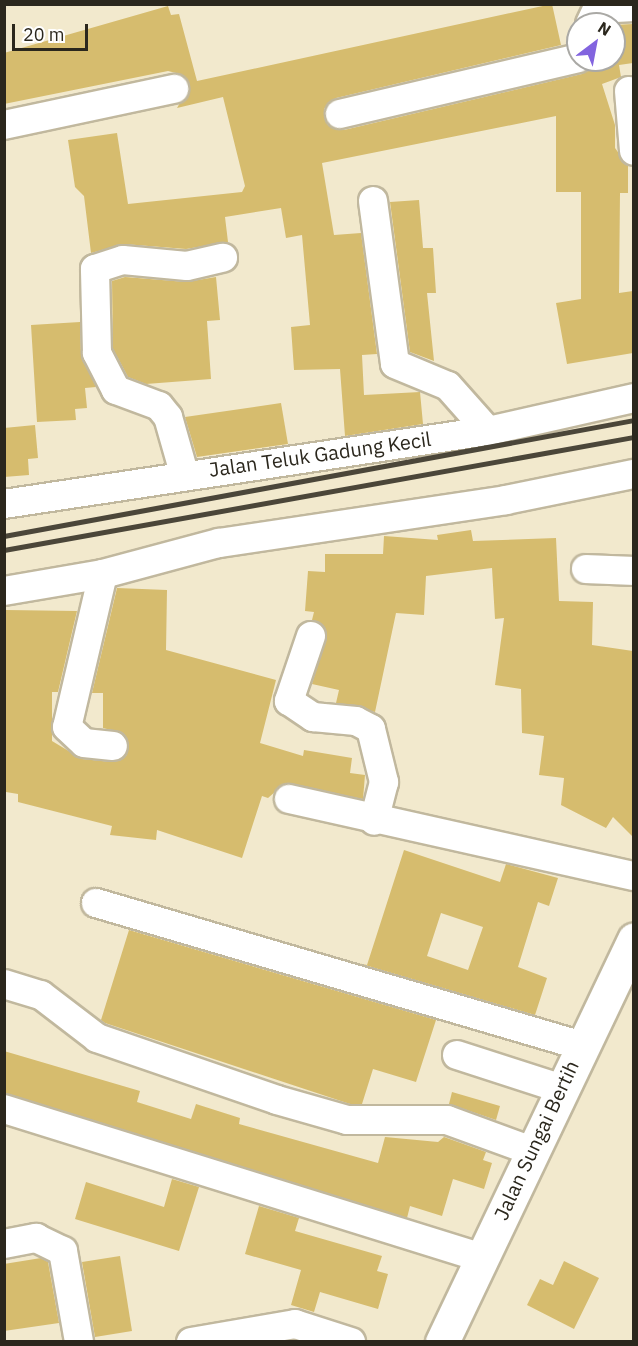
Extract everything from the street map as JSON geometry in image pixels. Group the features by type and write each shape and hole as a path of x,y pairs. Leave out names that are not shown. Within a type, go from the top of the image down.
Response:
{"main road":[{"name":"Jalan Sungai Bertih","path":"442,1341 532,1151 579,1045 633,939"}],"street":[{"path":"596,12 597,9 633,7"},
{"path":"340,114 566,61"},
{"path":"4,125 174,89"},
{"path":"628,91 633,151"},
{"path":"373,201 395,364 448,386 488,431"},
{"path":"184,473 168,417 159,406 116,390 97,353 92,307 95,269 123,260 187,266 223,258"},
{"name":"Jalan Teluk Gadung Kecil","path":"4,504 184,473 488,431 633,398"},
{"path":"4,591 103,574 219,543 506,501 633,474"},
{"path":"586,569 633,571"},
{"path":"103,574 67,727 84,743 113,746"},
{"path":"311,636 289,701 313,717 356,721 371,729 384,782 374,821"},
{"path":"289,799 374,821 633,876"},
{"path":"96,903 579,1045"},
{"path":"4,984 41,995 97,1038 277,1100 347,1120 447,1120 532,1151"},
{"path":"457,1055 560,1088"},
{"path":"4,1109 482,1258"},
{"path":"4,1244 36,1238 63,1251 79,1341"},
{"path":"191,1341 295,1324 351,1341"}],"building":[{"path":"552,4 561,45 336,98 324,109 328,125 344,130 584,72 620,72 621,77 602,84 615,125 615,148 628,166 628,193 620,193 619,293 633,291 633,353 567,364 556,303 581,299 581,192 556,192 556,116 322,163 334,235 361,233 377,354 362,355 364,395 420,392 423,424 345,436 340,369 294,370 291,327 310,325 302,235 286,238 281,208 225,217 228,242 186,249 124,244 91,253 84,196 75,187 68,140 117,133 128,204 242,192 245,186 223,97 177,108 190,85 180,74 168,71 4,104 4,53 168,6 171,15 179,14 197,81"},
{"path":"626,24 633,24 633,63 626,64"},
{"path":"419,200 423,248 433,248 436,293 427,293 434,361 410,352 390,202"},
{"path":"125,277 186,282 216,277 220,320 207,321 211,379 146,384 128,377 113,349 112,281"},
{"path":"80,322 81,354 96,387 85,388 87,408 75,409 76,420 37,422 31,325"},
{"path":"281,403 288,444 197,457 185,417"},
{"path":"35,425 38,458 28,459 29,475 4,477 4,428"},
{"path":"471,530 473,541 556,538 559,601 593,602 592,645 633,651 633,837 613,817 606,828 561,805 564,778 539,775 544,736 522,733 521,689 495,685 504,618 495,619 492,568 426,576 424,615 396,613 375,712 336,703 339,690 312,684 327,633 312,620 314,612 305,611 308,571 325,572 325,554 383,554 384,536 438,540 437,535"},
{"path":"117,588 167,590 166,650 276,680 260,743 303,756 304,750 352,758 350,773 365,775 363,799 284,784 268,798 262,796 242,858 157,830 156,840 110,835 112,826 18,802 18,794 6,792 6,610 77,611 58,692 52,692 52,741 82,759 112,762 127,755 123,733 103,728 103,693 92,693"},
{"path":"404,850 500,882 506,864 558,878 549,906 538,902 518,967 547,978 535,1015 358,963 367,965","holes":["441,913 483,927 468,970 427,956"]},
{"path":"129,930 436,1020 416,1082 373,1069 362,1104 350,1104 105,1023 101,1020"},
{"path":"4,1051 140,1091 137,1102 191,1119 196,1104 240,1118 239,1124 378,1163 385,1137 438,1142 444,1137 486,1152 483,1160 492,1163 484,1189 453,1179 442,1216 410,1206 407,1218 4,1093"},
{"path":"452,1092 500,1106 496,1120 449,1104"},
{"path":"172,1179 199,1187 179,1251 75,1219 86,1182 164,1207"},
{"path":"259,1206 299,1218 295,1231 382,1256 377,1271 388,1274 378,1309 320,1292 314,1312 291,1305 301,1270 245,1254"},
{"path":"120,1256 132,1331 95,1337 82,1262"},
{"path":"41,1258 48,1262 59,1323 4,1331 4,1264"},
{"path":"564,1261 599,1278 574,1329 527,1305 540,1279 553,1285"}],"railway":[{"path":"4,536 634,420"},
{"path":"4,550 634,437"}]}
